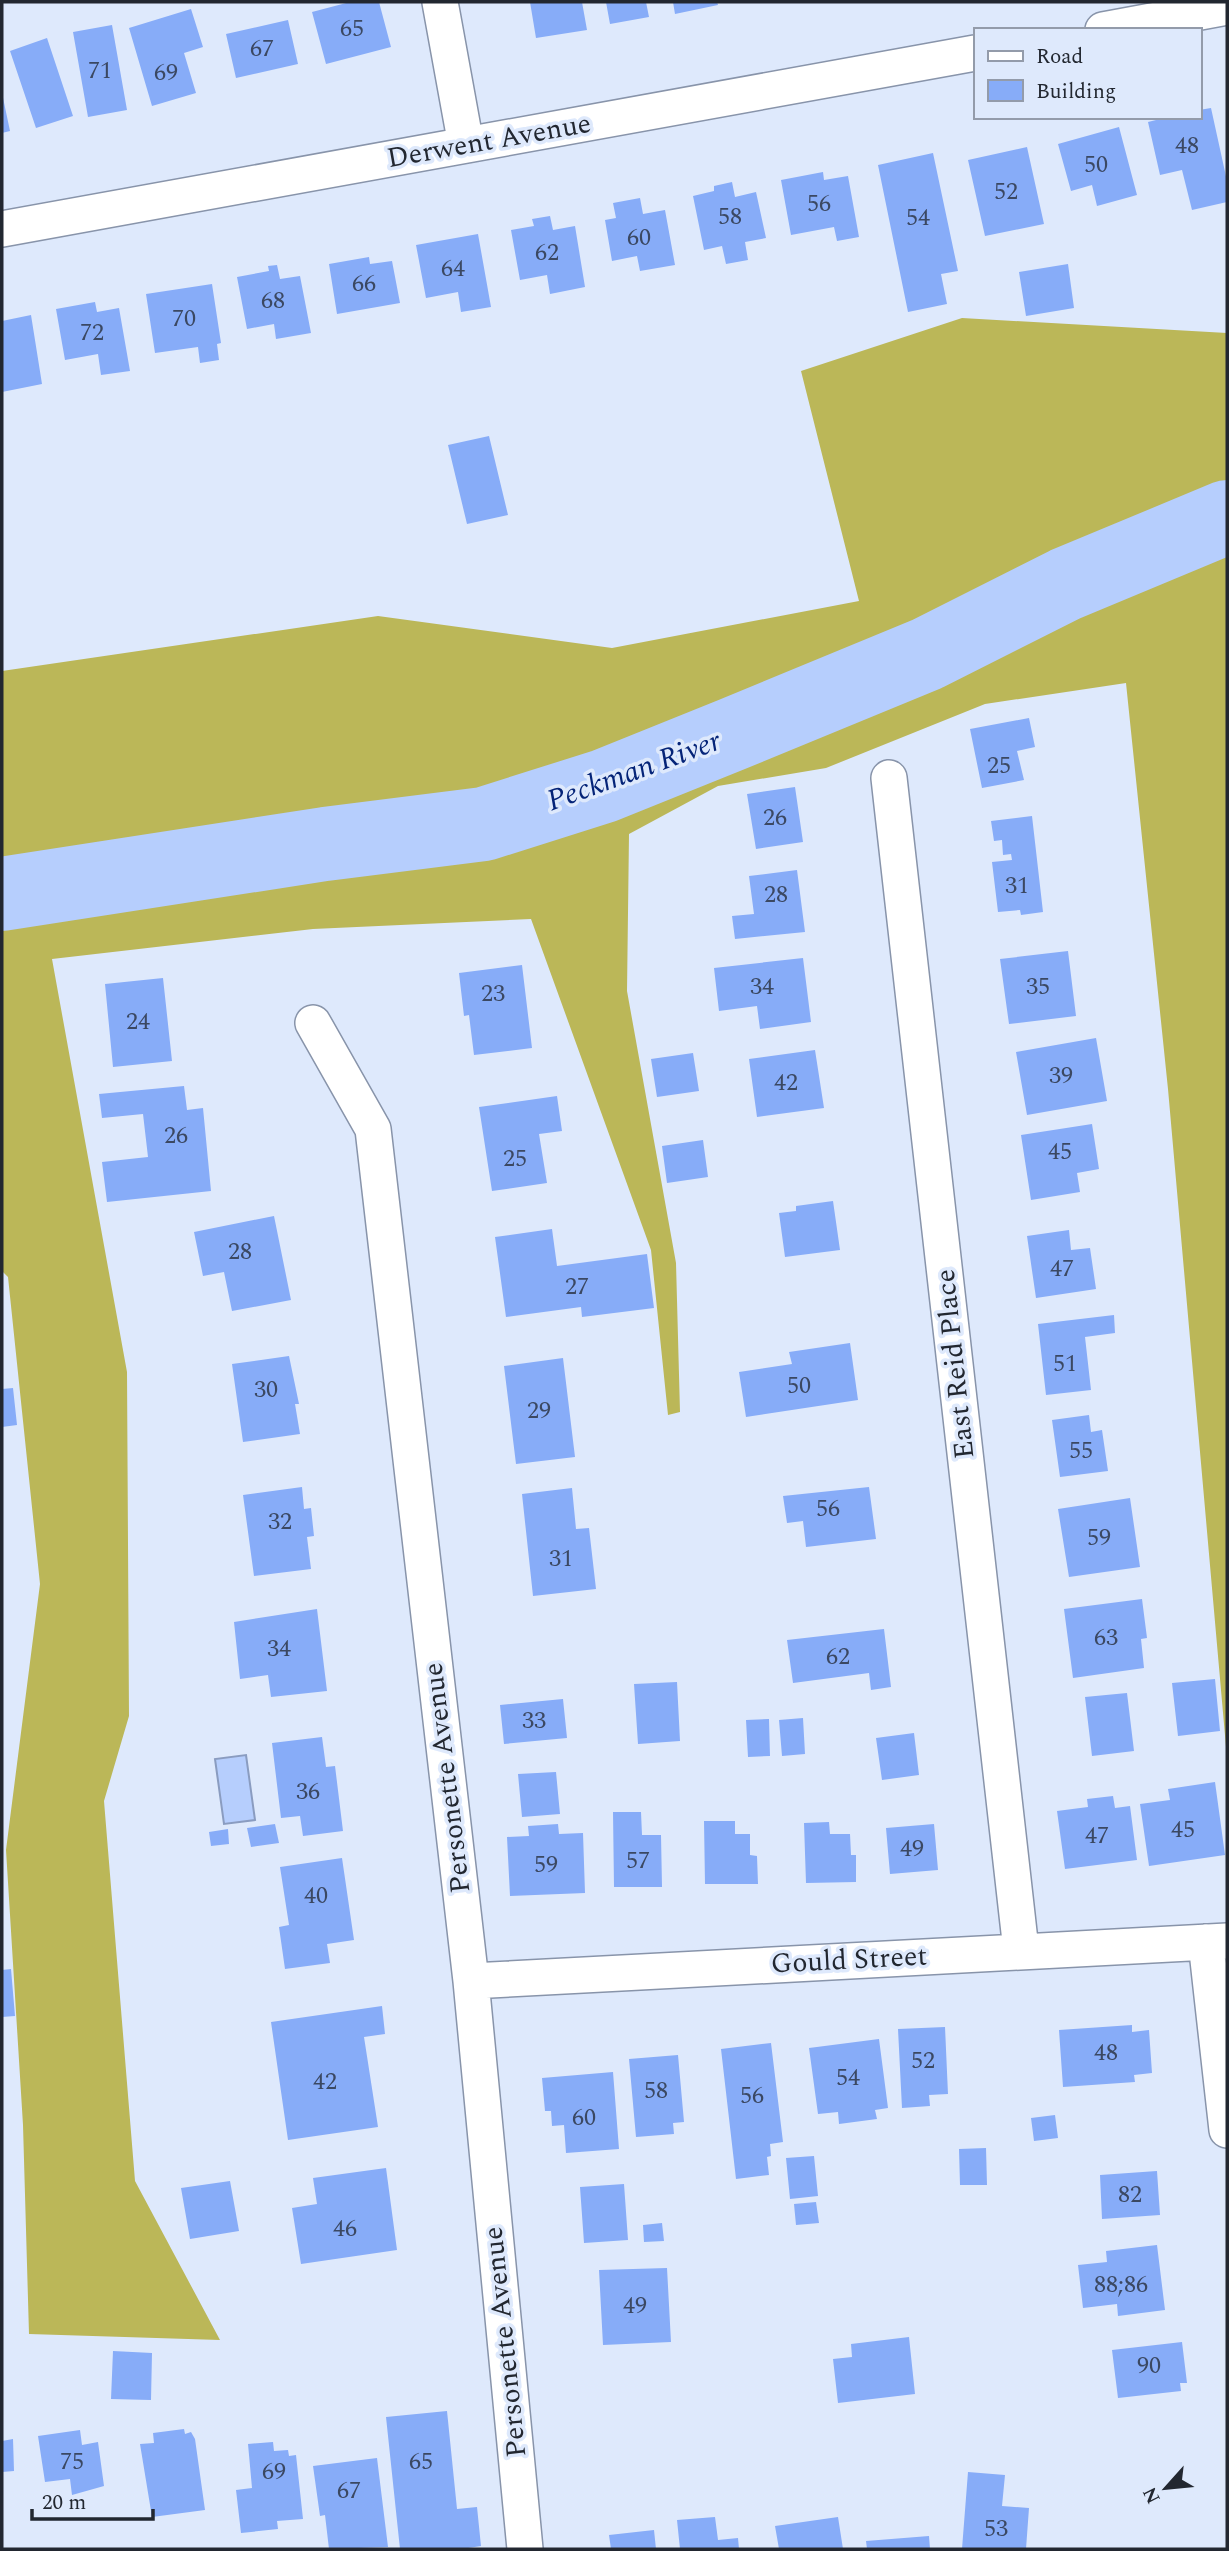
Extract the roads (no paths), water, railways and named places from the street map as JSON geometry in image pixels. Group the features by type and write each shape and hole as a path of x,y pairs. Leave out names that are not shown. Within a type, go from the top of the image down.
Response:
{"street":[{"path":"440,2 466,145"},
{"path":"1114,28 1227,7"},
{"name":"Derwent Avenue","path":"2,229 974,53"},
{"name":"East Reid Place","path":"889,778 1021,1950"},
{"name":"Personette Avenue","path":"313,1023 373,1129 471,1981 526,2549"},
{"path":"1217,1941 1227,2130"},
{"name":"Gould Street","path":"471,1981 1217,1941"}],"water":[{"path":"246,1755 255,1820 224,1824 215,1759"}],"waterway":[{"name":"Peckman River","path":"2,894 325,844 484,824 604,786 927,654 1066,584 1227,517"}]}
